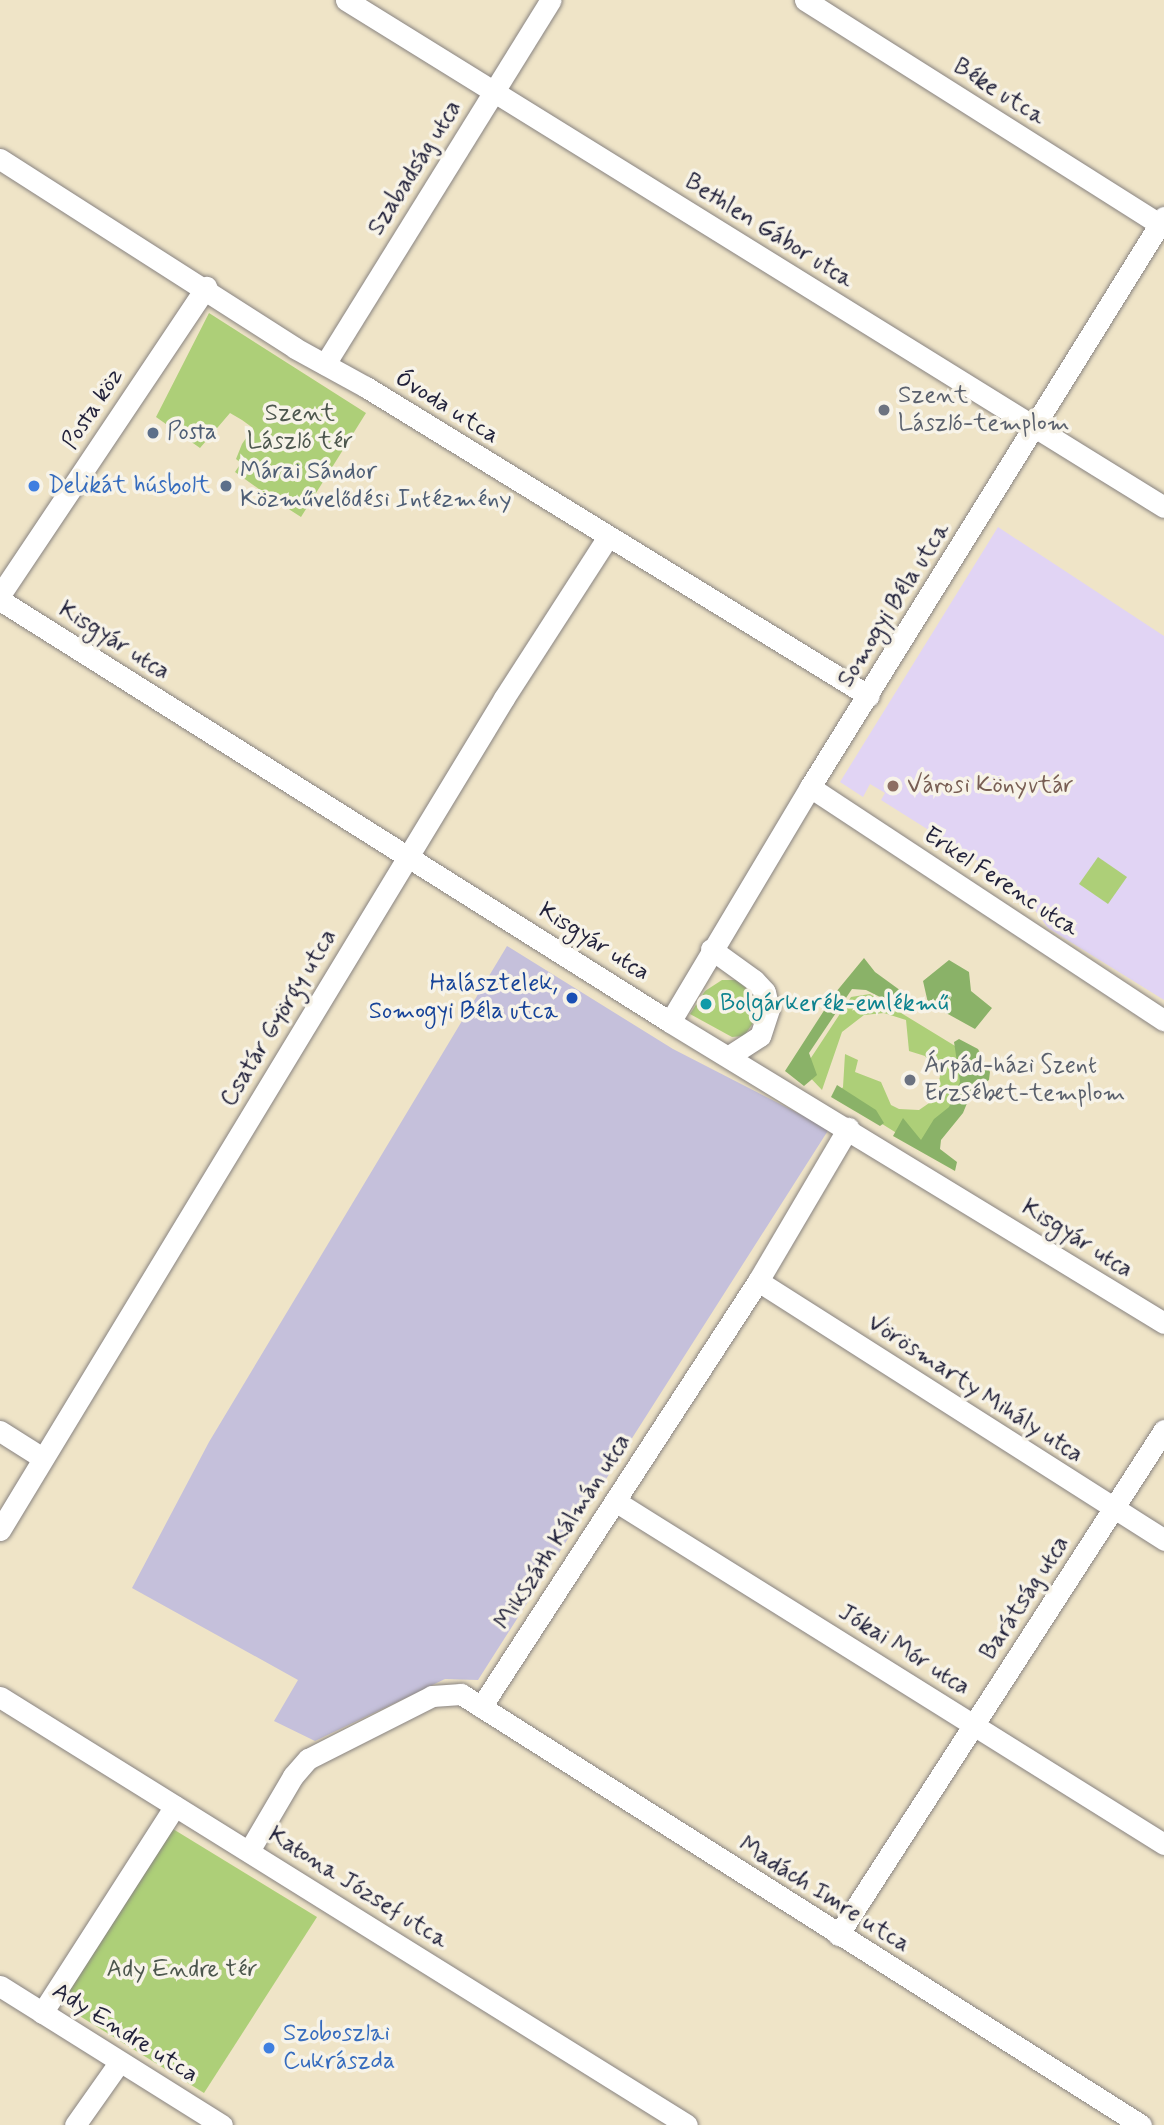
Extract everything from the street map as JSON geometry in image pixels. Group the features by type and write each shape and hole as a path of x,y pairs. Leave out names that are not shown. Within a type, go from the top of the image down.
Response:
{"street":[{"name":"Bethlen Gábor utca","path":"346,0 1164,507"},
{"name":"Szabadság utca","path":"325,364 551,0"},
{"name":"Béke utca","path":"805,0 1162,223"},
{"name":"Óvoda utca","path":"0,159 325,364 869,696"},
{"name":"Somogyi Béla utca","path":"670,1022 711,949 810,787 1162,223"},
{"name":"Posta köz","path":"0,594 206,288"},
{"name":"Csatár György utca","path":"0,1530 41,1457 607,538"},
{"name":"Kisgyár utca","path":"0,600 670,1022 731,1055 1164,1323"},
{"name":"Erkel Ferenc utca","path":"810,787 1164,1020"},
{"path":"711,949 754,980 765,992 769,1009 760,1036 731,1055"},
{"name":"Mikszáth Kálmán utca","path":"481,1707 758,1282 848,1128"},
{"name":"Vörösmarty Mihály utca","path":"758,1282 1164,1540"},
{"name":"Barátság utca","path":"838,1935 1164,1430"},
{"path":"0,1431 41,1457"},
{"name":"Jókai Mór utca","path":"615,1501 1164,1844"},
{"path":"249,1851 293,1776 308,1759 432,1696 461,1694 481,1707"},
{"name":"Katona József utca","path":"0,1697 687,2125"},
{"name":"Madách Imre utca","path":"481,1707 1141,2125"},
{"path":"42,2012 175,1806"},
{"name":"Ady Endre utca","path":"0,1986 118,2064 222,2125"},
{"path":"75,2125 118,2064"}],"shaded area":[{"path":"998,527 1164,636 1164,1000 1048,928 1016,885 881,800 885,793 870,784 863,797 840,782"},
{"path":"507,946 673,1049 829,1129 478,1680 445,1679 315,1741 274,1721 298,1680 132,1588 209,1442"}],"green space":[{"name":"Szent László tér","path":"209,313 366,413 301,517 287,508 290,503 281,497 277,502 235,472 241,463 236,459 242,444 253,428 242,420 230,413 200,448 156,417"},
{"path":"1098,857 1127,877 1108,904 1079,884"},
{"path":"864,958 875,972 908,996 898,1006 866,990 852,989 809,1053 817,1075 804,1086 785,1071 836,992"},
{"path":"949,960 969,972 971,991 992,1008 975,1029 928,1003 923,981"},
{"path":"722,980 737,980 755,997 756,1019 744,1036 732,1037 690,1014 705,991"},
{"path":"870,994 983,1063 924,1150 837,1096 843,1087 845,1054 858,1060 855,1072 881,1082 891,1105 899,1109 919,1110 935,1099 940,1076 925,1056 909,1051 906,1020 884,1013 864,1015 842,1032 822,1090 803,1070 851,997"},
{"path":"959,1039 978,1049 990,1072 989,1080 972,1091 963,1113 941,1140 940,1149 957,1162 955,1171 893,1136 903,1118 921,1140 934,1119 949,1107 960,1082 954,1042"},
{"path":"837,1085 876,1110 884,1123 880,1126 831,1097"},
{"name":"Ady Endre tér","path":"173,1829 317,1917 204,2093 70,2010 66,1996"}],"place":[{"name":"Szent László-templom","path":"884,410"},
{"name":"Posta","path":"153,433"},
{"name":"Delikát húsbolt","path":"34,486"},
{"name":"Márai Sándor Közművelődési Intézmény","path":"226,486"},
{"name":"Városi Könyvtár","path":"893,786"},
{"name":"Halásztelek, Somogyi Béla utca","path":"572,998"},
{"name":"Bolgárkerék-emlékmű","path":"706,1004"},
{"name":"Árpád-házi Szent Erzsébet-templom","path":"910,1080"},
{"name":"Szoboszlai Cukrászda","path":"269,2048"}]}
